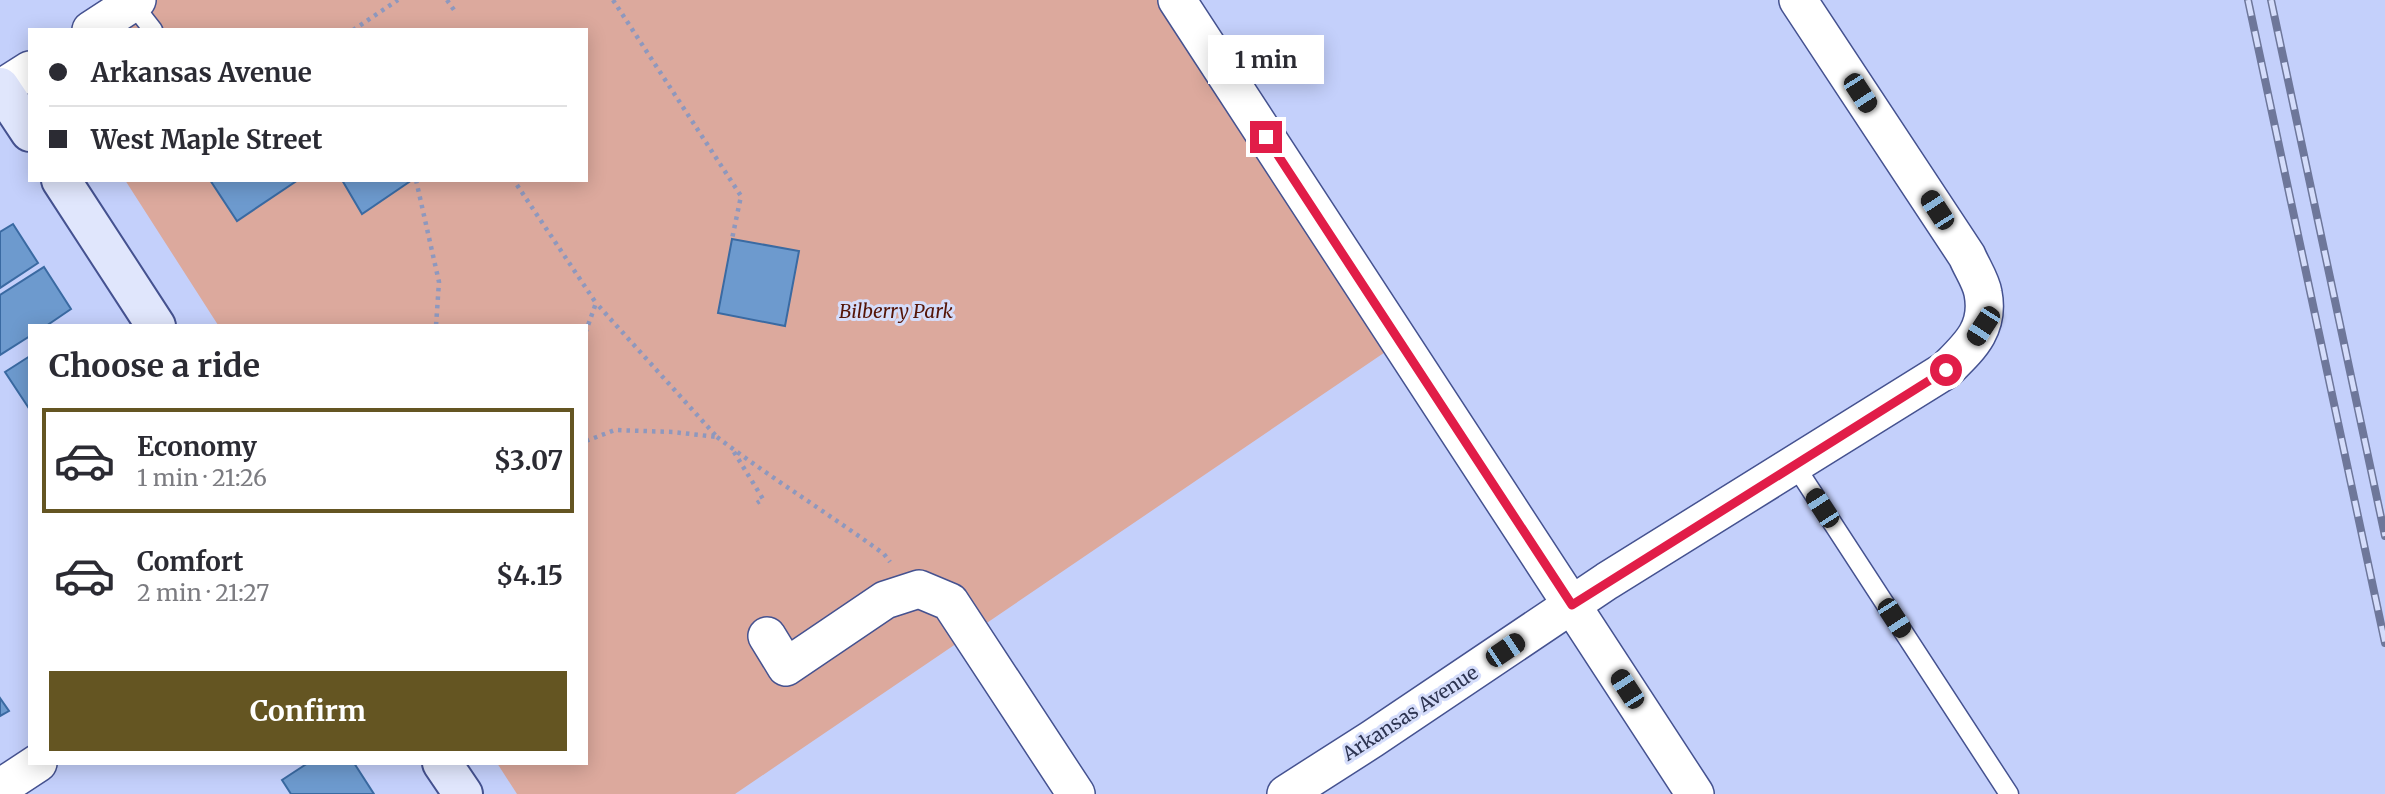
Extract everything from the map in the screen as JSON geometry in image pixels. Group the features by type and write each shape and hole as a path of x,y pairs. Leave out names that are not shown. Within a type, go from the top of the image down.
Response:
{"main road":[{"path":"8,84 28,128"},
{"path":"62,182 155,324"},
{"path":"443,765 463,794"}],"street":[{"path":"1177,0 1695,794"},
{"name":"Arkansas Avenue","path":"1286,794 1572,605 1946,370 1969,346 1983,326 1983,292 1967,256 1798,0"},
{"path":"96,28 140,11"},
{"path":"767,636 786,667 885,600 919,589 950,602 1076,794"},
{"path":"0,788 35,765"}],"lane":[{"path":"1794,464 2009,794"}],"path":[{"path":"356,28 398,0"},
{"path":"447,0 454,10"},
{"path":"612,0 741,196 732,239"},
{"path":"416,182 439,282 436,324"},
{"path":"517,185 596,303 718,437 884,554 895,569"},
{"path":"588,325 596,303"},
{"path":"588,440 615,430 718,437"},
{"path":"732,449 763,499 757,502"}],"green space":[{"name":"Bilberry Park","path":"137,0 1177,0 1400,342 735,794 517,794 498,765 588,765 588,324 217,324 126,182 588,182 588,28 95,28"}],"building":[{"path":"211,182 295,182 237,221"},
{"path":"343,182 409,182 362,214"},
{"path":"13,224 38,263 0,288 0,232"},
{"path":"732,239 799,251 785,326 718,313"},
{"path":"44,267 71,309 49,324 28,324 28,337 0,355 0,295"},
{"path":"28,357 28,407 5,372"},
{"path":"0,698 9,711 0,716"},
{"path":"305,765 355,765 374,794 291,794 282,780"}],"railway":[{"path":"2248,0 2385,643"},
{"path":"2271,0 2385,536"}],"route":[{"path":"1266,137 1572,605 1630,566 1946,370"}]}
